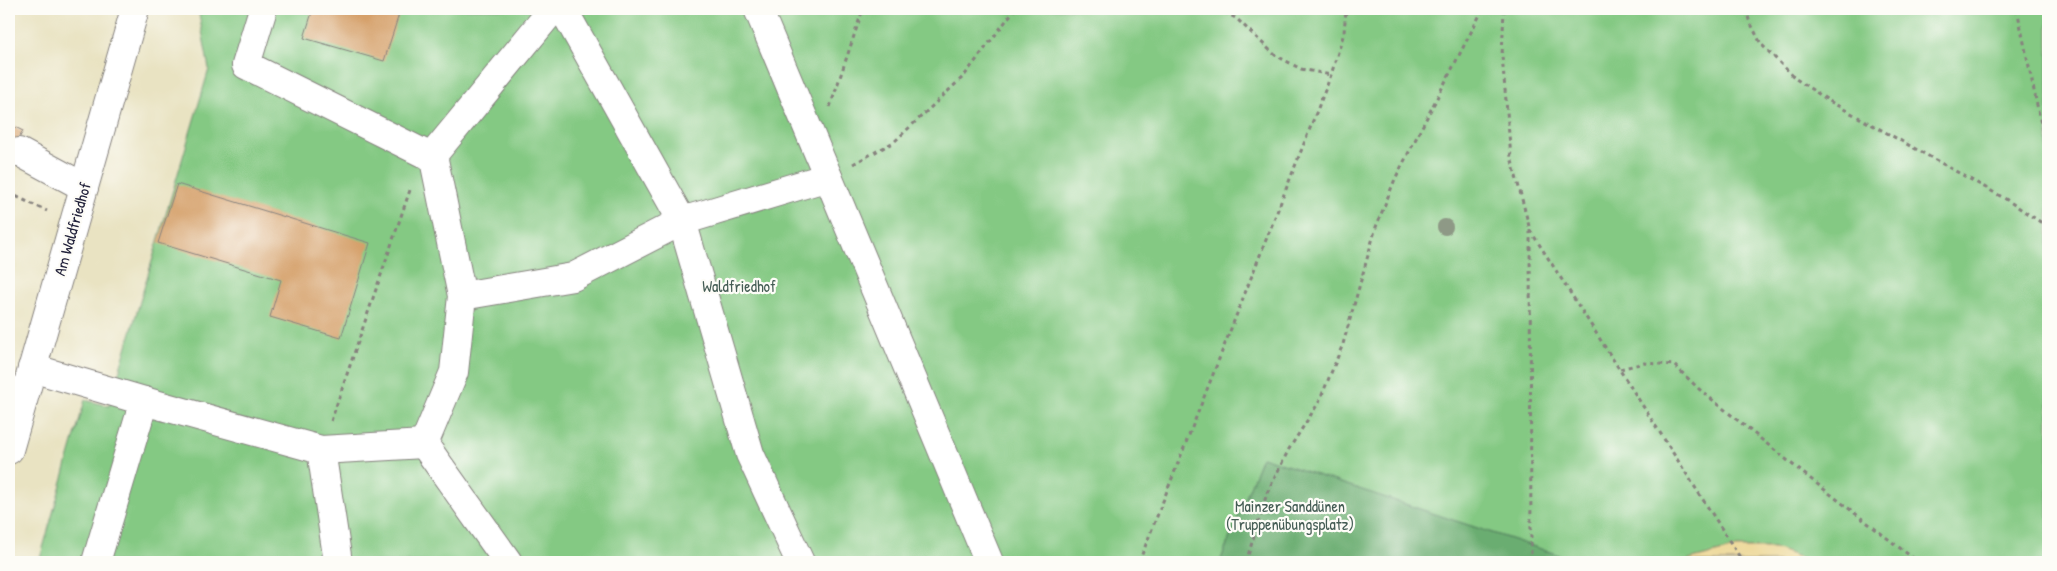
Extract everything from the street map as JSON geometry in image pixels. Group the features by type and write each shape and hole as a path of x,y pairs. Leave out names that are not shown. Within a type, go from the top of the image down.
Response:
{"street":[{"name":"Am Waldfriedhof","path":"9,450 135,9"},
{"path":"263,9 246,65 428,154"},
{"path":"428,154 553,9"},
{"path":"563,9 682,221 750,454 800,562"},
{"path":"758,9 989,562"},
{"path":"19,152 84,188"},
{"path":"424,444 454,372 462,296 428,154"},
{"path":"462,296 573,277 682,221 828,177"},
{"path":"32,368 321,450 424,444"},
{"path":"96,562 144,401"},
{"path":"424,444 508,562"},
{"path":"321,450 338,562"}],"path":[{"path":"816,148 863,9"},
{"path":"828,177 894,142 964,76 1015,9"},
{"path":"1217,9 1236,18 1275,55 1301,69 1331,75"},
{"path":"1139,562 1331,75 1344,33 1346,9"},
{"path":"1246,562 1267,493 1289,449 1319,402 1343,344 1376,227 1395,179 1482,9"},
{"path":"1504,9 1502,56 1511,157 1530,230 1530,562"},
{"path":"1746,9 1749,20 1761,44 1796,79 1831,102 2004,198 2048,227"},
{"path":"2017,9 2048,158"},
{"path":"321,450 428,154"},
{"path":"9,193 52,214"},
{"path":"1530,230 1743,562"},
{"path":"1620,369 1644,363 1674,365 1699,389 1803,473 1918,562"}],"green space":[{"name":"Waldfriedhof","path":"198,9 2048,9 2048,562 1813,562 1774,548 1735,548 1682,562 1573,562 1556,554 1262,457 1220,562 39,562 85,400 109,406 209,69"},
{"name":"Mainzer Sanddünen (Truppenübungsplatz)","path":"1262,457 1556,554 1573,562 1220,562"}],"sand":[{"path":"1735,548 1774,548 1813,562 1682,562"}],"building":[{"path":"313,9 392,9 400,11 384,61 304,38"},
{"path":"9,124 23,131 9,157"},
{"path":"177,184 370,243 341,338 270,317 281,280 158,243"}]}
